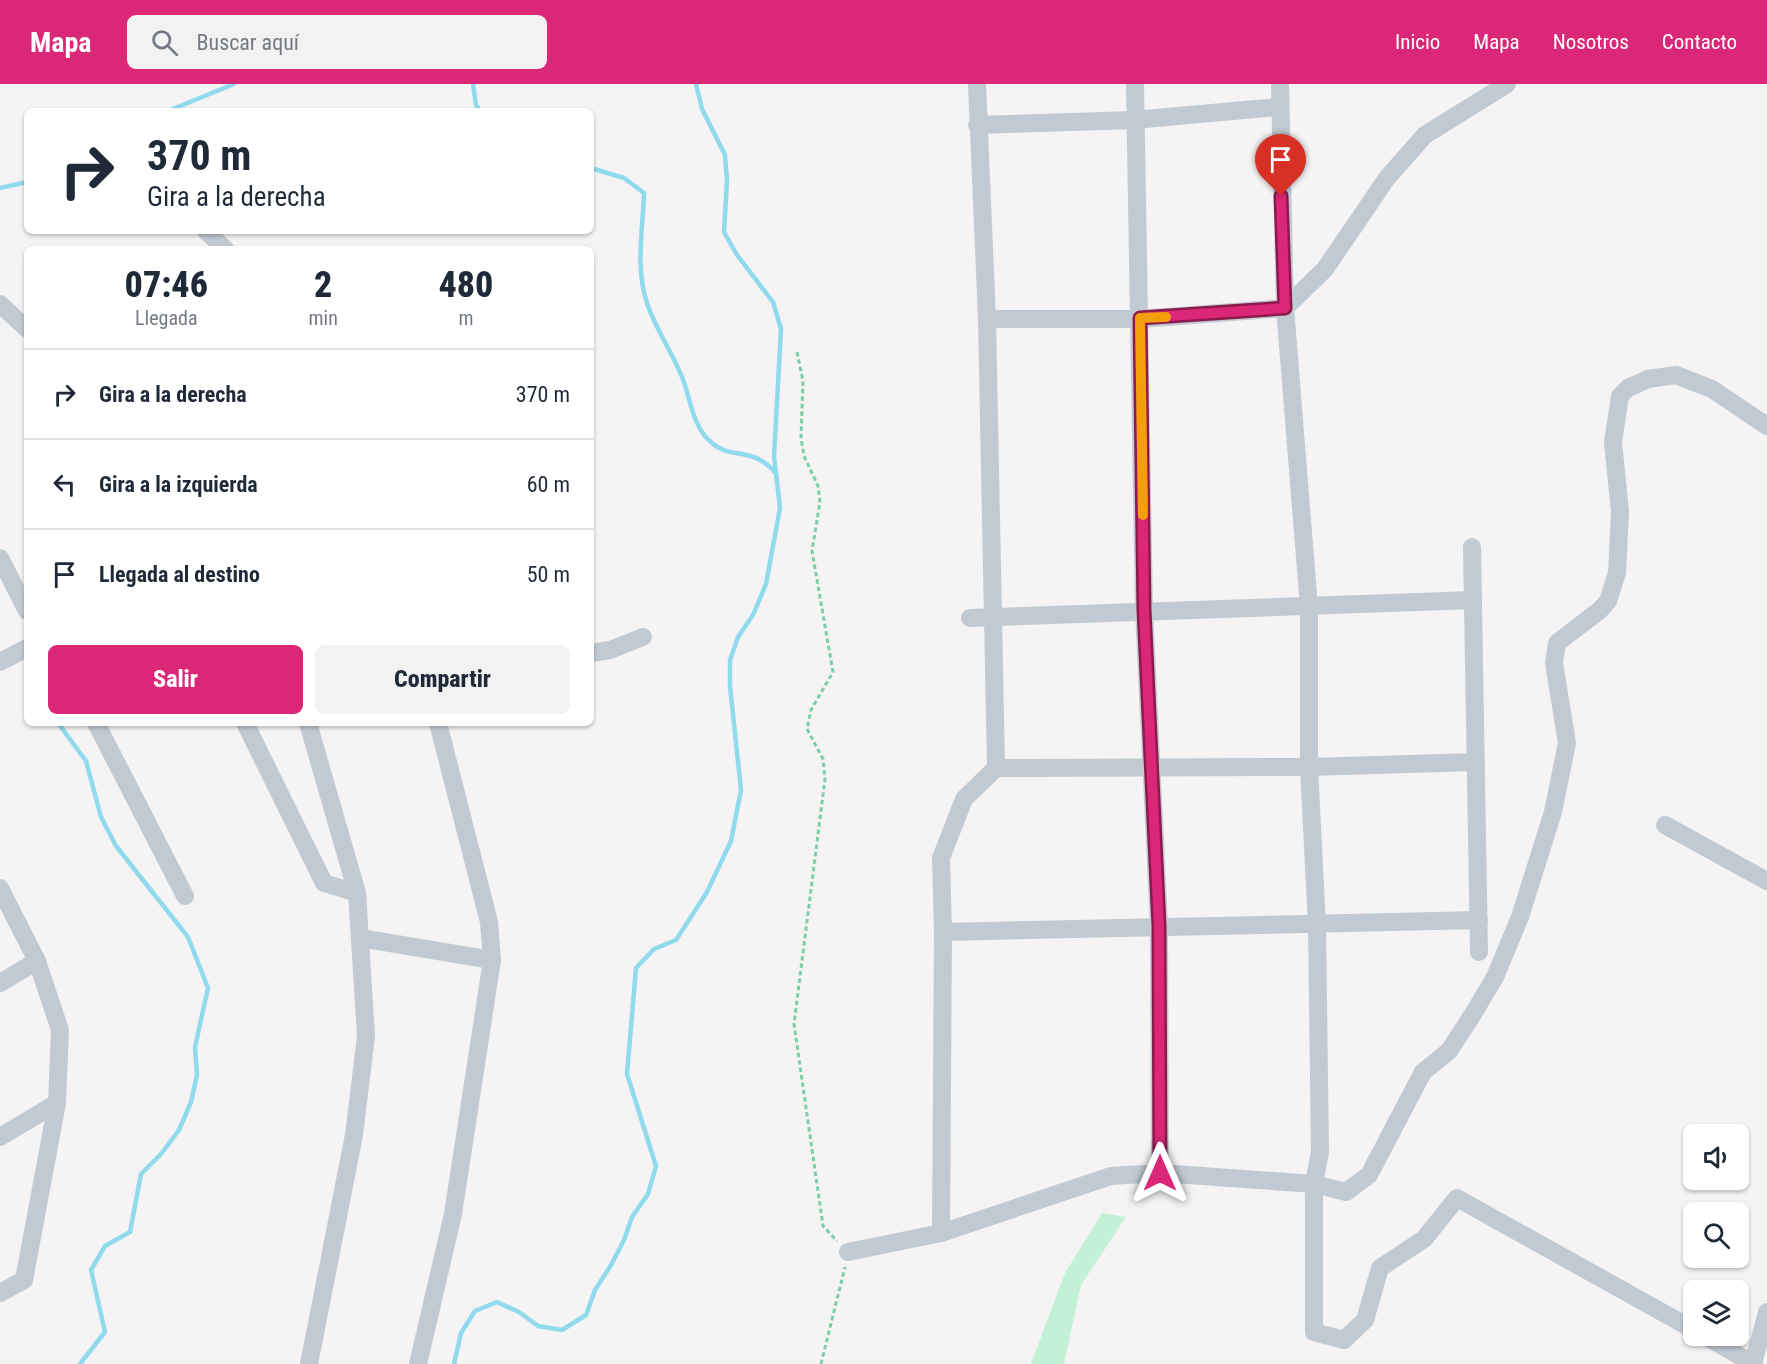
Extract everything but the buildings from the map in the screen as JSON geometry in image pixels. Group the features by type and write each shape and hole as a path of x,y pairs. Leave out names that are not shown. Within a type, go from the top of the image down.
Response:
{"street":[{"path":"977,84 987,319 996,768"},
{"path":"1135,84 1144,610 1159,926 1160,1173"},
{"path":"1280,84 1278,107 1285,308 1309,607 1309,767 1317,926 1320,1152 1314,1184 1314,1332 1344,1340 1365,1320 1380,1268 1424,1239 1457,1198 1683,1324"},
{"path":"987,319 1140,318 1285,308 1325,269 1387,178 1425,135 1507,84"},
{"path":"977,125 1134,120 1278,107"},
{"path":"209,234 222,246"},
{"path":"0,304 24,326"},
{"path":"848,1252 941,1233 1111,1176 1160,1173 1314,1184 1347,1192 1369,1175 1423,1072 1449,1051 1495,976 1520,917 1553,812 1567,743 1554,663 1557,643 1600,610 1608,601 1617,573 1620,512 1613,442 1620,396 1628,388 1648,379 1676,375 1712,389 1767,426"},
{"path":"1472,547 1479,952"},
{"path":"0,558 24,605"},
{"path":"970,618 1473,600"},
{"path":"594,653 610,650 643,637"},
{"path":"0,662 24,650"},
{"path":"98,726 185,896"},
{"path":"246,726 324,883 357,892"},
{"path":"309,726 357,892 366,1036 354,1135 309,1364"},
{"path":"418,1364 453,1214 492,960 489,922 439,726"},
{"path":"941,1233 944,932 941,858 964,799 996,768 1309,767 1476,762"},
{"path":"1665,825 1767,881"},
{"path":"0,888 37,961 60,1030 57,1103 24,1280 0,1293"},
{"path":"944,932 1159,926 1317,926 1479,920"},
{"path":"360,938 492,960"},
{"path":"0,983 37,961"},
{"path":"0,1137 57,1103"},
{"path":"1722,1346 1753,1364 1767,1312"}],"path":[{"path":"797,352 803,381 801,438 804,456 818,486 820,502 812,550 833,672 811,710 807,729 823,759 825,779 795,1023 823,1226 848,1252 821,1364"}],"green space":[{"path":"1102,1213 1126,1217 1081,1285 1064,1364 1031,1364 1065,1273"}],"waterway":[{"path":"175,108 234,84"},
{"path":"473,84 478,108"},
{"path":"454,1364 461,1333 475,1311 497,1302 519,1312 538,1326 562,1330 586,1315 595,1290 624,1240 632,1217 648,1194 656,1166 627,1074 636,968 654,949 676,940 707,892 731,841 741,790 730,686 730,660 738,637 753,615 766,584 780,508 774,456 781,329 773,302 737,255 724,232 727,180 725,155 702,109 696,84"},
{"path":"594,169 624,178 644,193 641,248 643,289 654,322 682,377 700,429 719,448 758,459 776,473"},
{"path":"0,188 24,183"},
{"path":"60,726 86,761 101,817 116,846 188,937 208,988 195,1047 197,1075 191,1102 179,1130 161,1154 141,1174 130,1232 105,1246 91,1270 105,1332 80,1364"}],"slow traffic":[{"path":"1143,515 1140,318 1166,317"}],"route":[{"path":"1160,1173 1159,926 1144,610 1140,318 1285,308 1281,196"}]}
